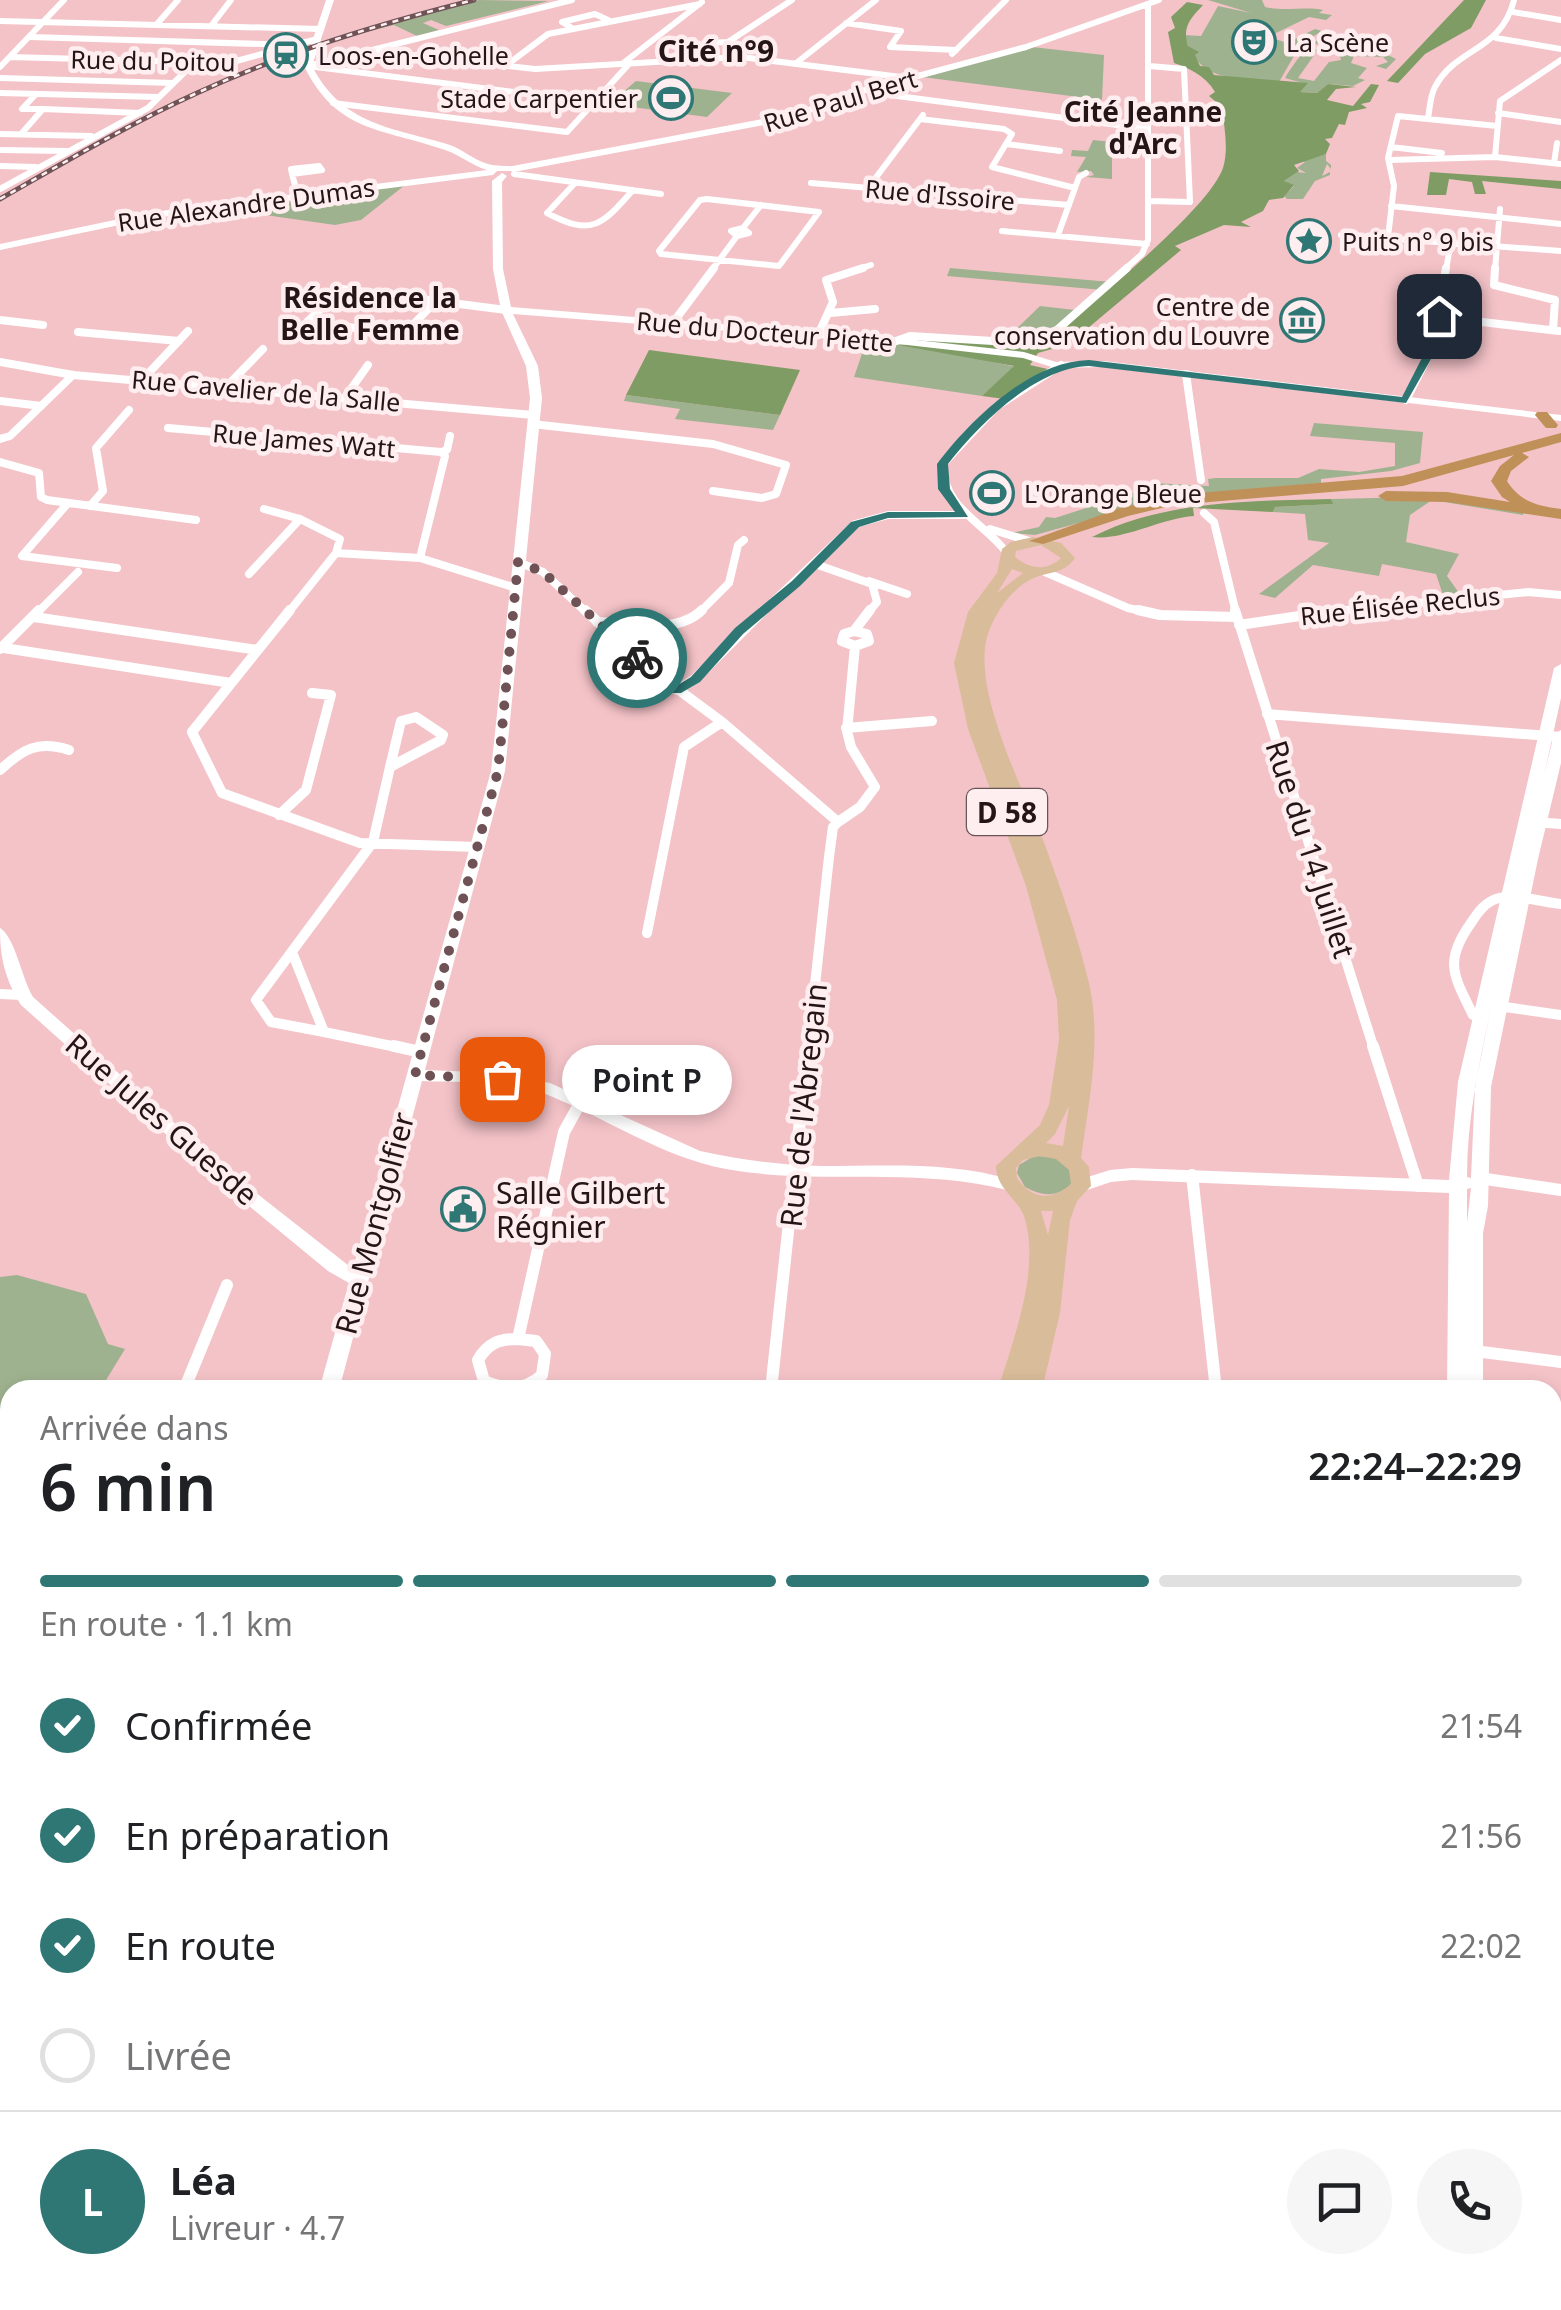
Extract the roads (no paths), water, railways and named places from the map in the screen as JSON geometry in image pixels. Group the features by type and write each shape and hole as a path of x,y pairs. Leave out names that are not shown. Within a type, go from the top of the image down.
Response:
{"highway":[{"path":"1538,510 1507,494 1499,482 1505,468 1556,427"},
{"path":"1334,491 1427,476 1556,427"},
{"path":"1066,556 1071,542 1102,527 1167,508 1438,481 1521,457"},
{"path":"1033,541 1174,500 1334,491 1447,496 1561,514"}],"main road":[{"path":"1033,541 1066,556 1061,567 1040,572 1021,569 1007,556 1014,545 1033,541"},
{"name":"D 58","path":"1007,556 1004,573 975,612 963,648 965,691 1035,886 1060,972 1068,1040 1062,1093 1052,1124 1028,1150"},
{"name":"D 58","path":"1012,1380 1037,1268 1074,1178 1086,1049 1080,985 1037,848 990,725 976,664 980,636 996,602 1012,586 1040,572"},
{"path":"966,601 990,589"},
{"path":"1028,1150 1053,1150 1074,1178 1042,1204 1026,1200 1007,1184 1004,1172 1009,1162 1028,1150"},
{"name":"D 58","path":"1026,1200 1048,1238 1057,1272 1032,1380"}],"street":[{"path":"4,63 64,0"},
{"path":"157,24 178,0"},
{"path":"210,26 231,0"},
{"path":"308,66 330,0"},
{"path":"308,66 572,0"},
{"path":"686,61 704,43 728,42 792,0"},
{"path":"795,64 876,0"},
{"path":"934,72 1006,0"},
{"name":"Rue Paul Bert","path":"497,171 779,120 898,81 1026,47 1159,0"},
{"path":"1428,118 1435,87 1496,38 1513,12 1514,0"},
{"path":"504,67 544,35 702,2"},
{"path":"333,103 561,132 572,128 626,64 702,2"},
{"path":"556,3 579,17"},
{"path":"896,341 910,336 1041,344 1112,283 1148,244 1148,6"},
{"path":"1513,12 1561,20"},
{"path":"572,28 563,21 594,14 608,20"},
{"path":"0,20 210,26 320,34"},
{"path":"846,23 901,31 890,48 956,50"},
{"path":"30,37 293,45 320,34"},
{"path":"1496,38 1561,49"},
{"path":"728,42 741,57"},
{"name":"Rue du Poitou","path":"4,63 240,62 293,45"},
{"path":"0,50 16,51"},
{"path":"368,50 535,69 741,57 910,78"},
{"path":"313,55 349,55"},
{"path":"1495,158 1500,102 1561,60"},
{"path":"2,187 140,113 195,62"},
{"path":"308,66 561,98 598,96"},
{"path":"308,66 322,92 363,124 458,152 497,171 660,194"},
{"path":"1148,66 1184,69 1190,202 1149,201"},
{"path":"1548,69 1561,70"},
{"path":"0,78 173,82"},
{"path":"898,81 890,95 1148,129"},
{"path":"0,92 158,97"},
{"path":"36,94 22,109 140,113"},
{"path":"868,188 934,101"},
{"path":"432,116 448,104"},
{"path":"21,134 43,109"},
{"path":"1498,112 1561,122"},
{"path":"1388,237 1394,186 1389,160 1399,116 1497,126"},
{"path":"920,119 1004,129 1012,134 992,167 1075,188"},
{"path":"0,134 95,136"},
{"path":"1389,160 1495,158 1557,164 1557,143"},
{"path":"1006,144 1060,151"},
{"path":"1391,148 1465,158"},
{"path":"0,150 68,152"},
{"path":"0,166 39,168"},
{"name":"Rue Alexandre Dumas","path":"0,247 152,215 497,171"},
{"name":"Rue Montgolfier","path":"331,1380 498,771 536,398 532,366 506,310 497,247 497,171"},
{"path":"1058,235 1075,188 1086,173"},
{"path":"292,174 298,196"},
{"path":"575,183 547,213 582,229 599,227 633,190"},
{"name":"Rue d'Issoire","path":"811,183 1069,205"},
{"path":"700,200 761,205 819,212 779,266 659,250 700,200"},
{"path":"672,324 761,205"},
{"path":"1391,206 1501,214 1561,224"},
{"path":"1439,316 1557,331 1555,300 1496,288 1501,214"},
{"path":"1002,231 1148,244"},
{"path":"1341,236 1561,251"},
{"path":"1406,400 1430,352 1452,241"},
{"path":"818,335 833,302 826,280 871,266"},
{"path":"436,301 404,334 307,322 342,290 436,301 506,310"},
{"path":"830,313 875,308"},
{"name":"Rue du Docteur Piette","path":"506,310 896,341 1024,355 1045,362 1186,374"},
{"path":"0,320 43,324"},
{"path":"143,378 188,331"},
{"path":"78,332 179,341"},
{"path":"228,386 263,349"},
{"name":"Rue Cavelier de la Salle","path":"0,362 73,376 143,378 346,396 533,419 713,444 786,465 780,488 770,496 713,491"},
{"path":"1007,556 999,540 964,515 944,489 943,464 961,440 1045,362"},
{"path":"346,396 368,365"},
{"path":"1201,480 1186,374 1406,400 1556,427"},
{"path":"0,439 10,436 73,376"},
{"path":"0,402 42,406"},
{"path":"90,506 103,491 96,448 129,410"},
{"name":"Rue James Watt","path":"168,428 441,452"},
{"path":"420,558 440,478 444,456 441,452 446,450 450,436"},
{"path":"0,462 39,474 41,497 196,520"},
{"path":"68,503 22,556 117,568"},
{"path":"264,509 300,519 340,539 336,553 192,732 222,793 360,843 476,848"},
{"name":"Rue du 14 Juillet","path":"1204,513 1214,522 1238,621 1418,1186"},
{"path":"677,690 695,679 739,631 847,531 866,519 888,515 964,515"},
{"path":"249,574 300,519"},
{"path":"979,525 1033,541"},
{"path":"598,622 675,626 694,618 729,583 738,545 744,540"},
{"path":"336,553 420,558 498,583 535,566 677,690 722,722 838,822 868,802 875,788 872,774 855,753 846,728 856,646"},
{"path":"1066,556 1084,586"},
{"path":"815,564 906,594"},
{"path":"2,648 78,572"},
{"name":"Rue Élisée Reclus","path":"1040,572 1084,586 1128,608 1160,615 1238,621 1528,592 1561,595"},
{"path":"856,646 841,639 854,631 876,602 876,591 869,581"},
{"path":"876,591 892,587"},
{"path":"34,617 258,650"},
{"path":"854,631 870,639 856,646"},
{"path":"2,648 231,683"},
{"path":"1457,1380 1461,1118 1480,1018 1557,736 1561,668"},
{"path":"278,815 306,790 331,695 312,693"},
{"path":"1267,714 1557,736"},
{"path":"389,768 441,740 443,735 416,718 401,721 389,768 373,842 256,1000 270,1022 421,1052"},
{"path":"846,728 932,721"},
{"path":"648,933 684,747 722,722"},
{"path":"0,770 26,746 49,742 69,750"},
{"name":"Rue de l'Abregain","path":"772,1380 828,868 833,827 838,822"},
{"path":"1533,822 1561,824"},
{"path":"1473,1380 1474,1233 1482,1088 1514,899"},
{"path":"1480,1018 1473,1015 1451,971 1450,957 1458,939 1488,902 1514,899 1561,904"},
{"name":"Rue Jules Guesde","path":"1,936 22,994 221,1174 348,1276 358,1276"},
{"path":"292,952 324,1032"},
{"path":"0,994 16,998 22,994"},
{"path":"1498,1006 1561,1016"},
{"path":"415,1075 534,1084 581,1101 696,1156 796,1171 970,1174 1007,1184"},
{"path":"518,1339 564,1132 581,1101"},
{"path":"970,1174 1009,1162"},
{"path":"1192,1175 1215,1380"},
{"path":"1074,1178 1192,1175 1242,1181 1418,1186 1459,1186 1479,1178 1561,1190"},
{"path":"188,1380 227,1285"},
{"path":"484,1380 478,1360 492,1342 518,1339 536,1341 546,1352 547,1366 536,1380"},
{"path":"1474,1351 1561,1362"}],"railway":[{"path":"0,199 147,117 231,78 333,40 474,0"}],"place":[{"name":"La Scène","path":"1254,42"},
{"name":"Loos-en-Gohelle","path":"286,55"},
{"name":"Stade Carpentier","path":"671,98"},
{"name":"Puits n° 9 bis","path":"1309,241"},
{"name":"Centre de conservation du Louvre","path":"1302,320"},
{"name":"L'Orange Bleue","path":"992,493"},
{"name":"Point P","path":"502,1079"},
{"name":"Salle Gilbert Régnier","path":"463,1209"}],"district":[{"name":"Cité n°9","path":"716,50"},
{"name":"Cité Jeanne d'Arc","path":"1143,127"},
{"name":"Résidence la Belle Femme","path":"370,313"}]}
